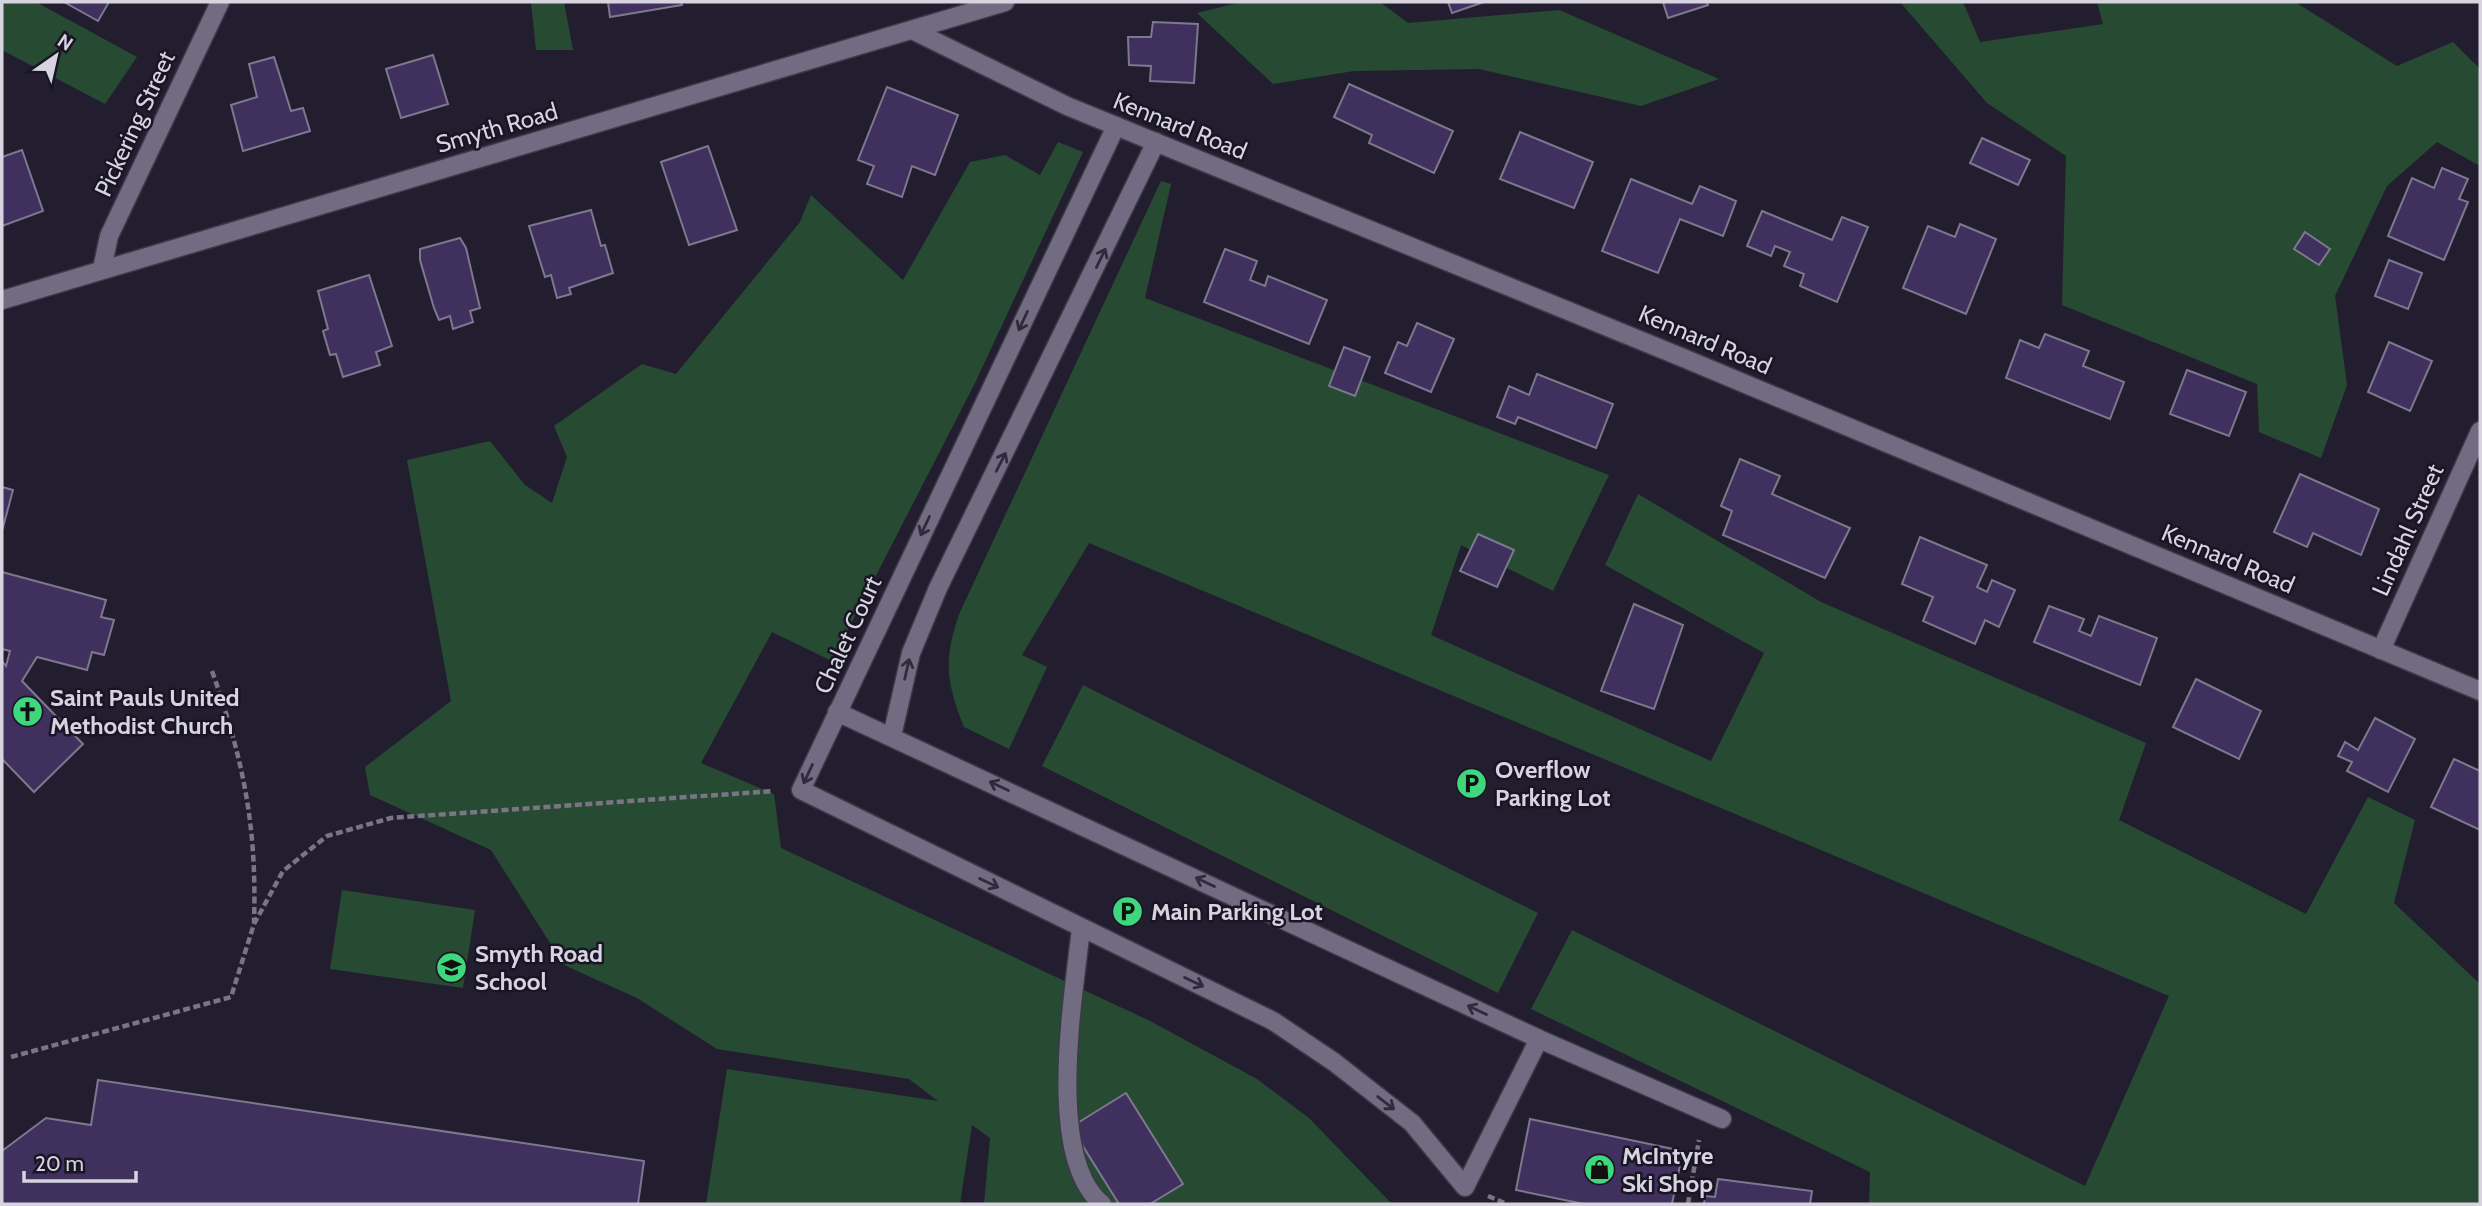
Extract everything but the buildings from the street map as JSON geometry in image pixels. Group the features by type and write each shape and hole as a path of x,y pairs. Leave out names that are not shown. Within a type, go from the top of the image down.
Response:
{"street":[{"name":"Pickering Street","path":"102,269 109,236 220,2"},
{"name":"Smyth Road","path":"2,300 1005,2"},
{"name":"Kennard Road","path":"914,31 997,73 1116,127 1681,357 2480,691"},
{"name":"Chalet Court","path":"1116,127 837,712 1539,1039 1722,1119"},
{"path":"892,736 911,653 938,588 1156,142"},
{"name":"Lindahl Street","path":"2381,650 2480,430"},
{"path":"837,712 801,789 1273,1021 1334,1062 1412,1123 1465,1186 1539,1039"},
{"path":"1081,928 1070,1040 1071,1140 1078,1168 1102,1204"}],"path":[{"path":"212,671 233,730 249,800 256,862 254,924"},
{"path":"11,1057 231,997 254,924 284,871 327,836 391,818 801,789"},
{"path":"1688,1204 1704,1111"}],"green space":[{"path":"2,2 36,2 137,57 105,104 2,50"},
{"path":"531,2 564,2 573,50 536,50"},
{"path":"1241,2 1380,2 1408,23 1559,10 1719,79 1641,106 1479,69 1354,71 1273,84 1197,13"},
{"path":"1900,2 1963,2 1980,42 2103,24 2097,2 2295,2 2397,66 2453,42 2480,69 2480,166 2437,142 2387,186 2335,296 2347,385 2321,458 2259,432 2257,384 2062,305 2066,156 1987,103"},
{"path":"1058,142 1083,152 975,383 832,661 772,632 701,763 774,794 781,848 1150,1021 1257,1079 1309,1118 1392,1204 984,1204 990,1138 972,1125 960,1204 706,1204 727,1069 938,1101 909,1079 717,1049 637,998 564,965 491,850 370,795 365,767 451,701 407,460 490,441 525,485 552,503 567,457 554,426 642,364 676,374 800,222 811,195 903,280 970,162 1005,155 1040,175"},
{"path":"1161,181 1171,184 1145,298 1609,475 1553,591 1461,545 1431,635 1711,761 1764,653 1605,565 1638,494 1821,602 2146,743 2119,820 2306,914 2368,797 2415,820 2394,903 2480,984 2480,1204 1869,1204 1870,1172 1531,1009 1572,930 2085,1186 2169,996 1089,543 1022,655 1047,667 1009,749 964,727 953,697 949,670 951,643 960,612"},
{"path":"1083,685 1538,913 1498,993 1042,766"},
{"path":"342,890 475,910 463,988 330,969"}],"place":[{"name":"Saint Pauls United Methodist Church","path":"27,712"},
{"name":"Overflow Parking Lot","path":"1472,784"},
{"name":"Main Parking Lot","path":"1128,912"},
{"name":"Smyth Road School","path":"452,968"},
{"name":"McIntyre Ski Shop","path":"1599,1170"}]}
